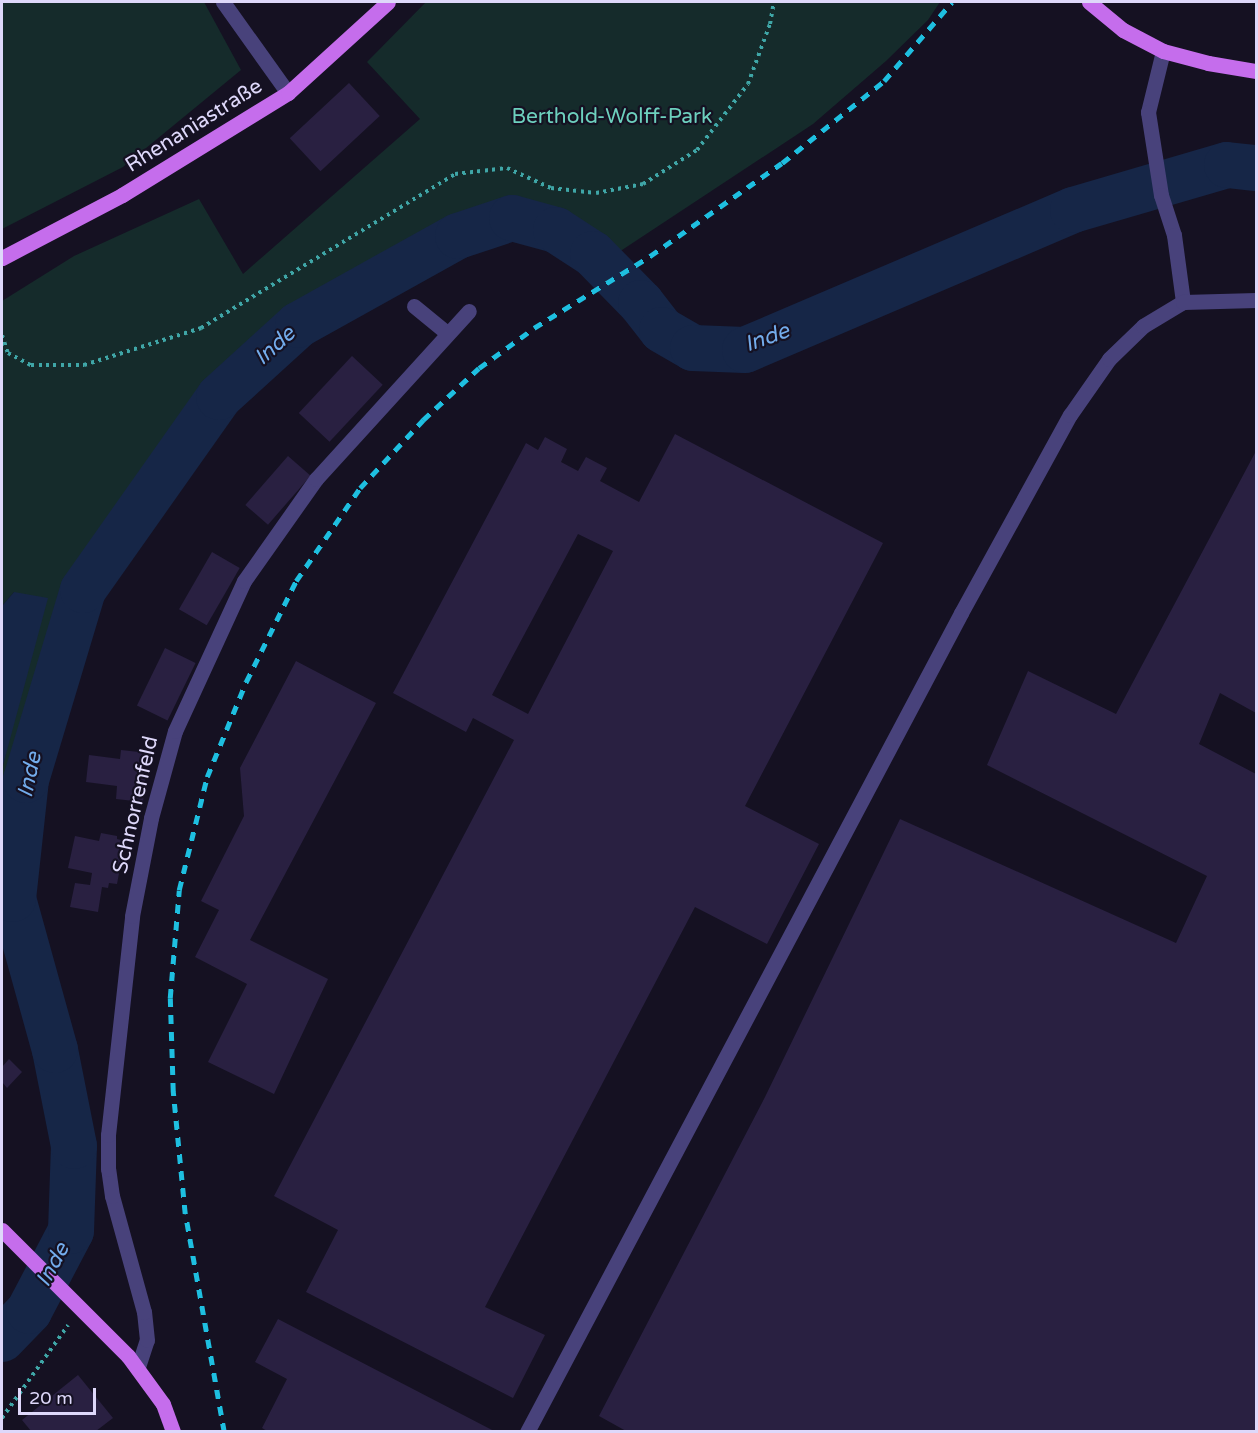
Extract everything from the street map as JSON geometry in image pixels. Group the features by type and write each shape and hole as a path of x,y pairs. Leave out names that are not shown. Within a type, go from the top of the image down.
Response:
{"main road":[{"name":"Rhenaniastraße","path":"2,258 122,195 288,93 388,2"},
{"path":"1089,2 1123,30 1162,51 1208,63 1257,71"},
{"path":"2,1230 138,1367 163,1404 171,1431"}],"street":[{"path":"223,2 288,93"},
{"path":"1162,51 1148,112 1161,195 1174,235 1183,302"},
{"path":"527,1431 961,613 1070,415 1109,359 1143,326 1183,302 1256,300"},
{"path":"414,306 447,333"},
{"name":"Schnorrenfeld","path":"138,1367 147,1340 144,1312 112,1196 108,1169 108,1135 132,916 151,818 175,731 244,581 316,479 468,311"}],"path":[{"path":"2,335 8,353 31,364 84,365 201,328 455,174 507,168 552,188 597,193 643,184 697,150 748,84 770,24 774,2"},
{"path":"2,1418 81,1308"}],"green space":[{"path":"2,2 204,2 241,70 123,167 2,229"},
{"name":"Berthold-Wolff-Park","path":"426,2 940,2 928,20 886,61 813,124 619,252 540,211 490,208 324,288 254,344 183,428 77,580 52,646 22,754 2,889 2,769 18,704 14,592 2,606 2,301 74,256 199,199 243,274 420,119 367,62"}],"water":[{"path":"14,592 48,598 2,769 2,606"}],"building":[{"path":"349,83 380,116 320,171 290,138"},
{"path":"352,356 383,385 330,442 299,413"},
{"path":"675,434 883,543 745,806 819,844 767,944 695,907 485,1307 545,1335 513,1398 306,1292 338,1230 274,1196 514,740 473,718 466,732 393,693 526,443 538,450 545,437 567,449 561,462 578,471 586,457 607,468 600,481 639,502","holes":["578,534 613,551 528,714 492,695"]},
{"path":"1256,451 1256,713 1220,693 1199,744 1256,774 1256,1431 626,1431 599,1416 765,1097 900,819 1176,943 1207,876 987,765 1028,671 1116,714"},
{"path":"288,456 311,476 268,525 245,505"},
{"path":"212,552 240,568 207,625 179,609"},
{"path":"165,648 196,663 168,720 137,706"},
{"path":"296,661 376,703 250,940 328,979 274,1094 208,1062 247,984 195,957 219,910 201,901 244,816 240,768"},
{"path":"121,750 148,753 143,802 116,799 117,786 86,782 89,755 120,759"},
{"path":"101,833 117,836 117,839 125,841 117,884 109,883 108,888 102,887 98,912 70,907 75,883 90,885 92,873 68,868 75,836 99,841"},
{"path":"9,1059 22,1072 7,1088 2,1082 2,1067"},
{"path":"278,1319 494,1431 267,1431 262,1428 287,1379 255,1362"},
{"path":"78,1375 113,1418 96,1431 31,1431 22,1420"}],"waterway":[{"name":"Inde","path":"2,1339 29,1311 71,1231 74,1146 55,1050 13,899 26,780 83,590 219,397 298,325 458,236 512,218 556,230 593,254 641,303 662,330 693,348 745,350 1073,210 1227,165 1256,168"}],"railway":[{"path":"224,1432 185,1214 173,1092 170,998 179,890 207,777 246,682 296,581 360,488 423,420 479,368 534,328 650,256 782,163 884,81 952,2"}]}
